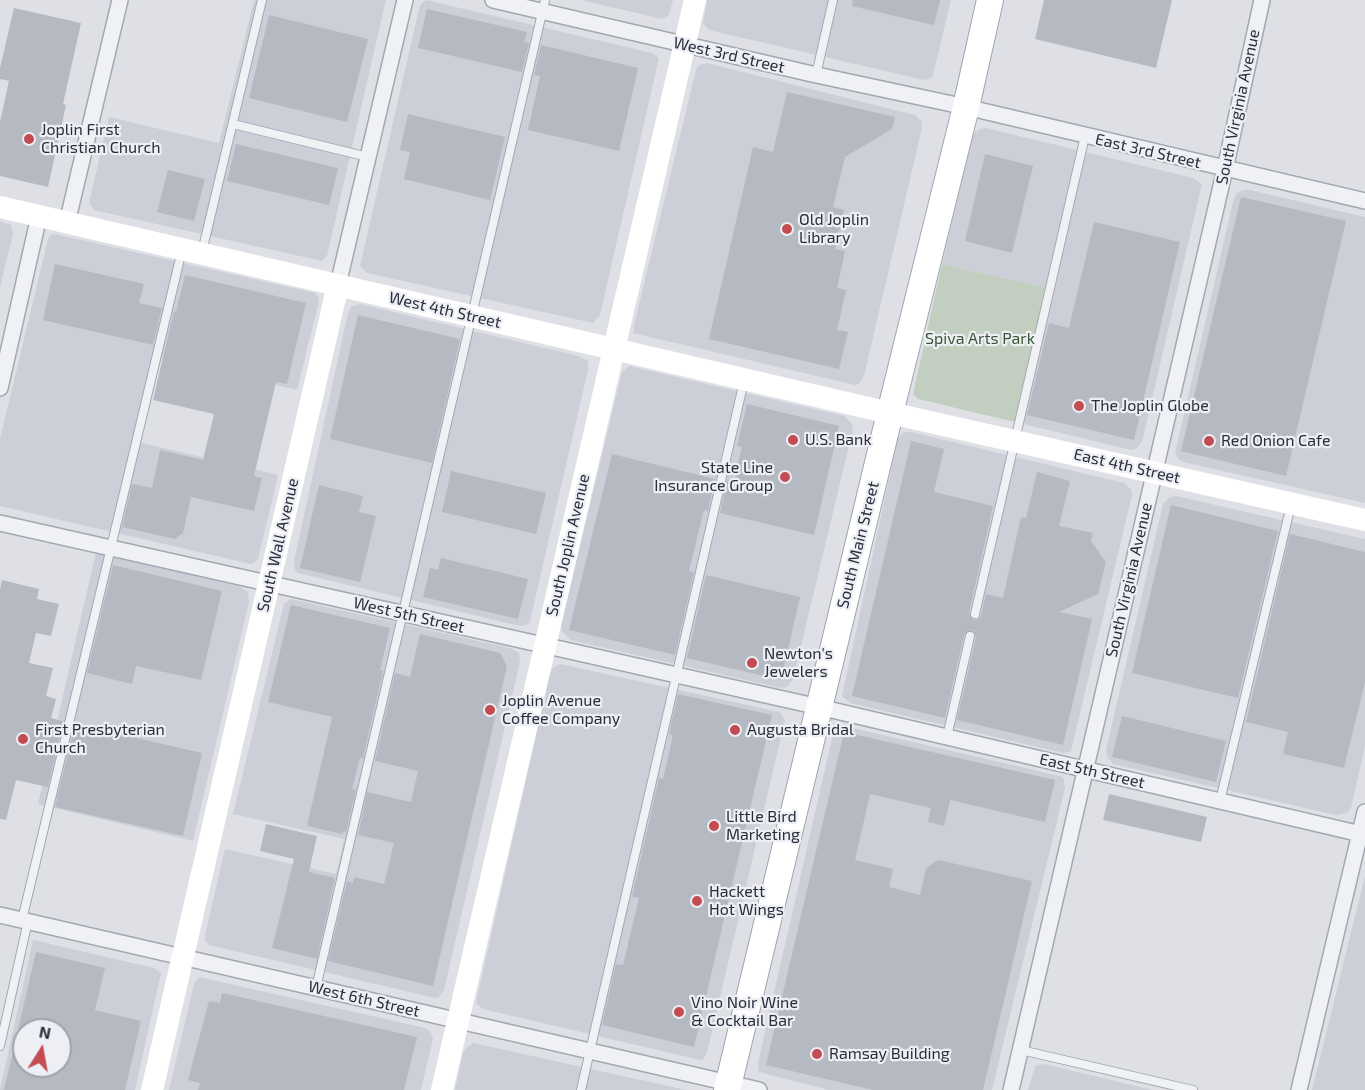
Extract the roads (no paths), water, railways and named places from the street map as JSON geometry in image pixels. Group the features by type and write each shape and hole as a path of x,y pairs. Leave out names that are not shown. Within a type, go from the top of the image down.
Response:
{"main road":[{"name":"South Main Street","path":"727,1087 966,107 990,0"}],"street":[{"path":"67,223 120,0"},
{"name":"South Wall Avenue","path":"152,1090 405,0"},
{"name":"West 3rd Street","path":"493,0 544,6 684,45 966,107"},
{"name":"South Joplin Avenue","path":"442,1090 695,0"},
{"name":"South Virginia Avenue","path":"1011,1090 1225,169 1262,0"},
{"name":"East 3rd Street","path":"966,107 1365,201"},
{"name":"West 4th Street","path":"0,207 890,413"},
{"path":"0,388 39,216"},
{"name":"East 4th Street","path":"890,413 1365,520"},
{"name":"West 5th Street","path":"0,523 819,707"},
{"name":"East 5th Street","path":"819,707 1362,834"},
{"path":"1299,1090 1362,834 1365,812"},
{"name":"West 6th Street","path":"0,915 590,1052 727,1087 759,1090"}],"lane":[{"path":"0,1046 25,921 110,547 192,252 233,124 262,0"},
{"path":"816,75 834,0"},
{"path":"316,988 544,6"},
{"path":"233,124 368,157"},
{"path":"975,614 1085,136"},
{"path":"582,1090 745,380"},
{"path":"1220,801 1292,503"},
{"path":"947,738 970,636"},
{"path":"1021,1050 1193,1090"}],"place":[{"name":"Joplin First Christian Church","path":"29,139"},
{"name":"Old Joplin Library","path":"787,229"},
{"name":"The Joplin Globe","path":"1079,406"},
{"name":"U.S. Bank","path":"793,440"},
{"name":"Red Onion Cafe","path":"1209,441"},
{"name":"State Line Insurance Group","path":"785,477"},
{"name":"Newton's Jewelers","path":"752,663"},
{"name":"Joplin Avenue Coffee Company","path":"490,710"},
{"name":"Augusta Bridal","path":"735,730"},
{"name":"First Presbyterian Church","path":"23,739"},
{"name":"Little Bird Marketing","path":"714,826"},
{"name":"Hackett Hot Wings","path":"697,901"},
{"name":"Vino Noir Wine & Cocktail Bar","path":"679,1012"},
{"name":"Ramsay Building","path":"817,1054"}],"park label":[{"name":"Spiva Arts Park","path":"980,339"}]}
